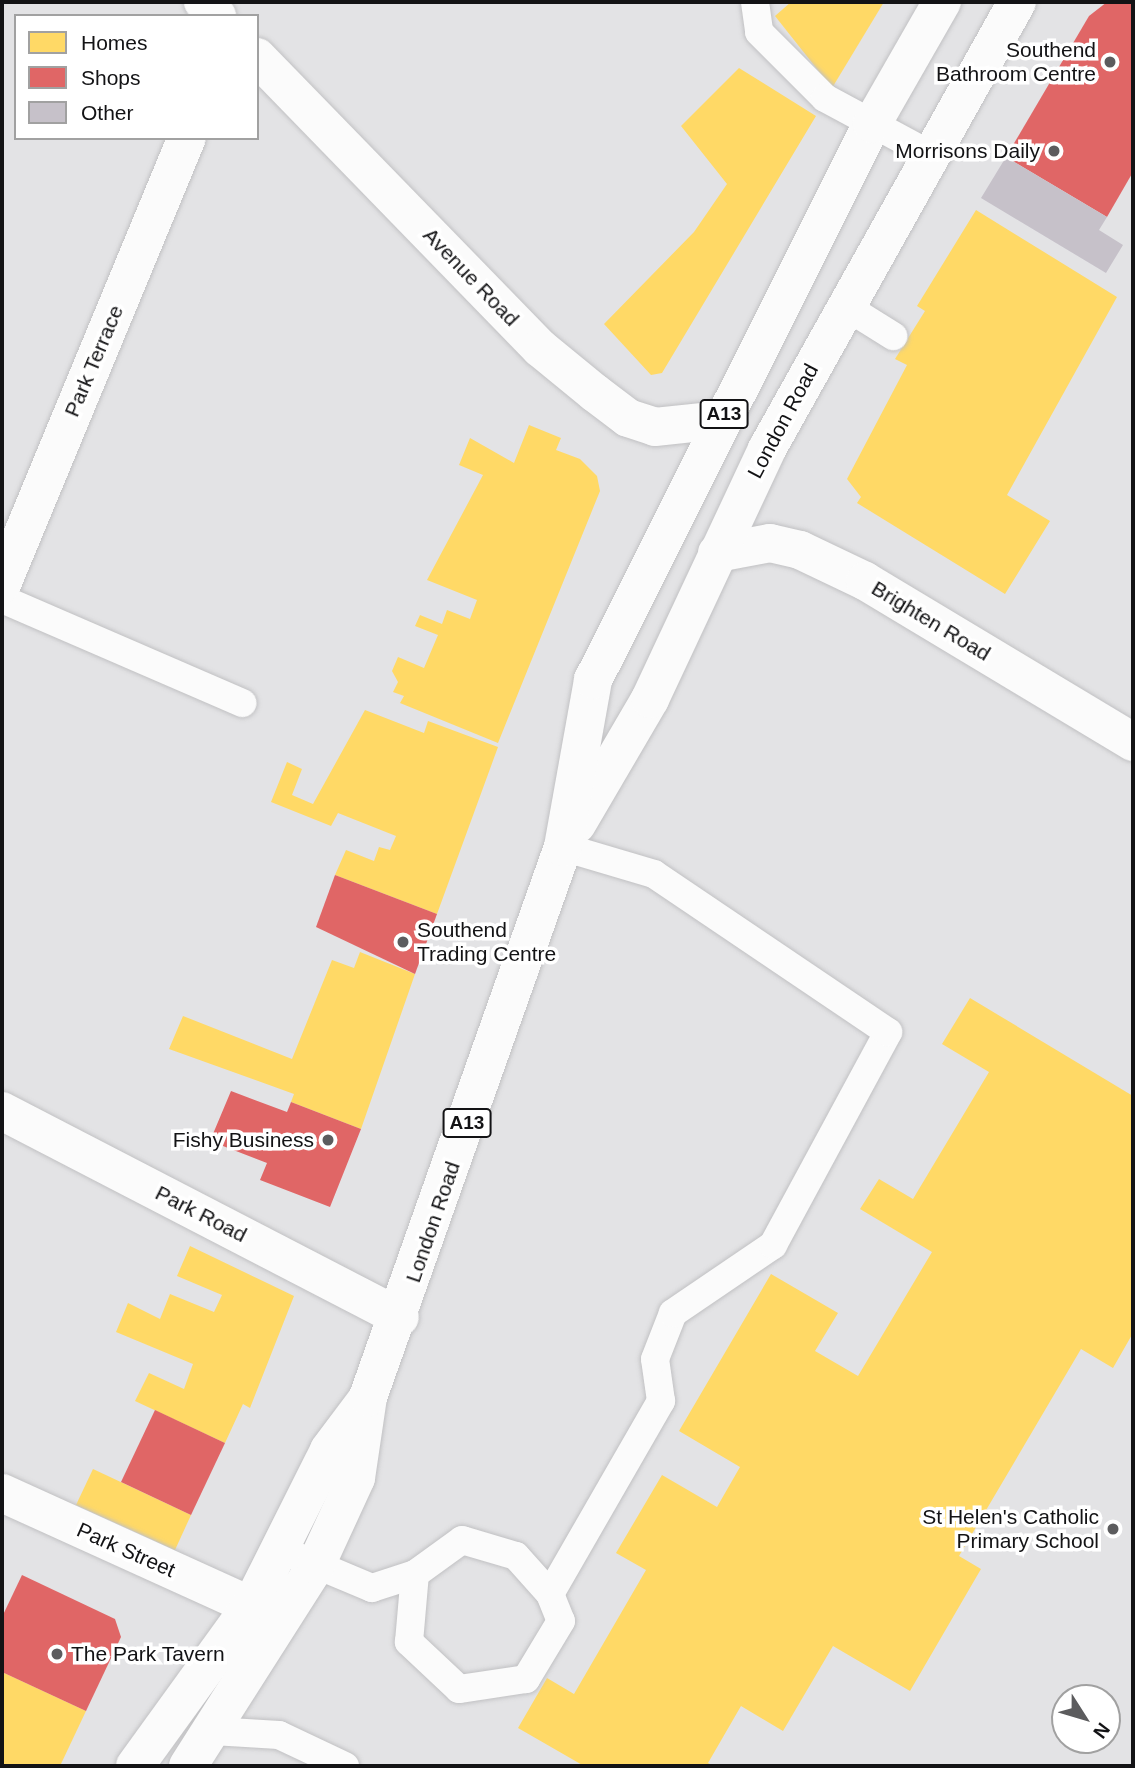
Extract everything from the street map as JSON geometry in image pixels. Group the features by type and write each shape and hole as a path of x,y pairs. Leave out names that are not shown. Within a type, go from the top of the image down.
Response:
{"main road":[{"name":"London Road","path":"188,1766 213,1731 316,1565 356,1478 368,1397 400,1317 563,847 593,680 720,421 872,124 942,2"},
{"name":"London Road","path":"563,847 650,699 717,553 845,306 1017,2"},
{"name":"Avenue Road","path":"259,59 540,348 628,418 692,428 720,421"},
{"name":"Park Terrace","path":"2,584 186,140"},
{"name":"Brighten Road","path":"717,553 756,543 800,550 865,581 1133,742"},
{"name":"Park Road","path":"2,1111 400,1317"},
{"name":"London Road","path":"135,1766 251,1606 329,1450 368,1397"},
{"name":"Park Street","path":"2,1493 251,1606"}],"lane":[{"path":"755,2 759,32 825,98 931,155"},
{"path":"845,306 892,336"},
{"path":"2,599 242,703"},
{"path":"550,1594 661,1401 655,1359 673,1313 773,1245 888,1032 654,874 563,847"},
{"path":"279,1549 372,1588 415,1574 462,1540 516,1556 550,1594 561,1621 526,1679 458,1689 409,1642 415,1574"},
{"path":"213,1731 279,1735 345,1766"}],"building: Homes":[{"path":"791,2 884,2 832,88 775,16"},
{"path":"739,68 816,116 662,373 651,375 604,324 694,232 727,184 681,126"},
{"path":"976,210 1117,297 1007,495 1050,521 1005,594 857,503 861,497 847,479 907,365 895,359 925,311 917,306"},
{"path":"529,425 561,438 556,450 580,459 597,476 600,491 498,743 400,703 404,696 393,692 398,682 392,671 398,657 424,668 438,635 415,626 420,615 442,624 447,610 470,619 477,600 427,580 483,475 459,465 470,438 514,463"},
{"path":"365,710 424,733 428,721 498,747 437,914 335,875 346,850 374,861 379,847 390,850 396,836 338,813 331,826 271,802 287,762 302,769 292,795 313,804"},
{"path":"360,952 415,974 361,1129 291,1102 294,1094 169,1049 183,1016 292,1059 332,960 354,968"},
{"path":"970,998 1133,1096 1133,1333 1113,1368 1081,1349 959,1556 981,1569 910,1691 833,1646 783,1731 741,1706 708,1763 714,1766 584,1766 518,1728 547,1678 574,1694 646,1570 616,1553 662,1475 717,1507 740,1467 679,1431 771,1274 838,1313 815,1351 858,1376 932,1252 860,1209 879,1179 913,1199 989,1072 942,1044"},
{"path":"190,1246 294,1296 250,1408 243,1404 225,1443 135,1401 149,1373 184,1389 193,1364 116,1332 128,1303 160,1319 170,1294 214,1312 222,1295 177,1276"},
{"path":"93,1469 191,1515 175,1550 76,1505"},
{"path":"2,1672 86,1711 60,1766 2,1766"}],"building: Shops":[{"path":"1107,2 1133,2 1133,172 1107,217 1006,157 1089,16"},
{"path":"335,875 437,914 415,974 316,927"},
{"path":"231,1091 287,1112 291,1102 361,1129 330,1207 260,1180 267,1163 210,1141"},
{"path":"155,1410 225,1443 191,1515 121,1482"},
{"name":"The Park Tavern","path":"22,1575 115,1619 121,1637 86,1711 2,1672 2,1617"}],"building: Other":[{"path":"1006,157 1107,217 1099,230 1123,245 1106,273 981,198"}],"place":[{"name":"Southend Bathroom Centre","path":"1110,62"},
{"name":"Morrisons Daily","path":"1054,151"},
{"name":"Southend Trading Centre","path":"403,942"},
{"name":"Fishy Business","path":"328,1140"},
{"name":"St Helen's Catholic Primary School","path":"1113,1529"},
{"name":"The Park Tavern","path":"57,1654"}]}
